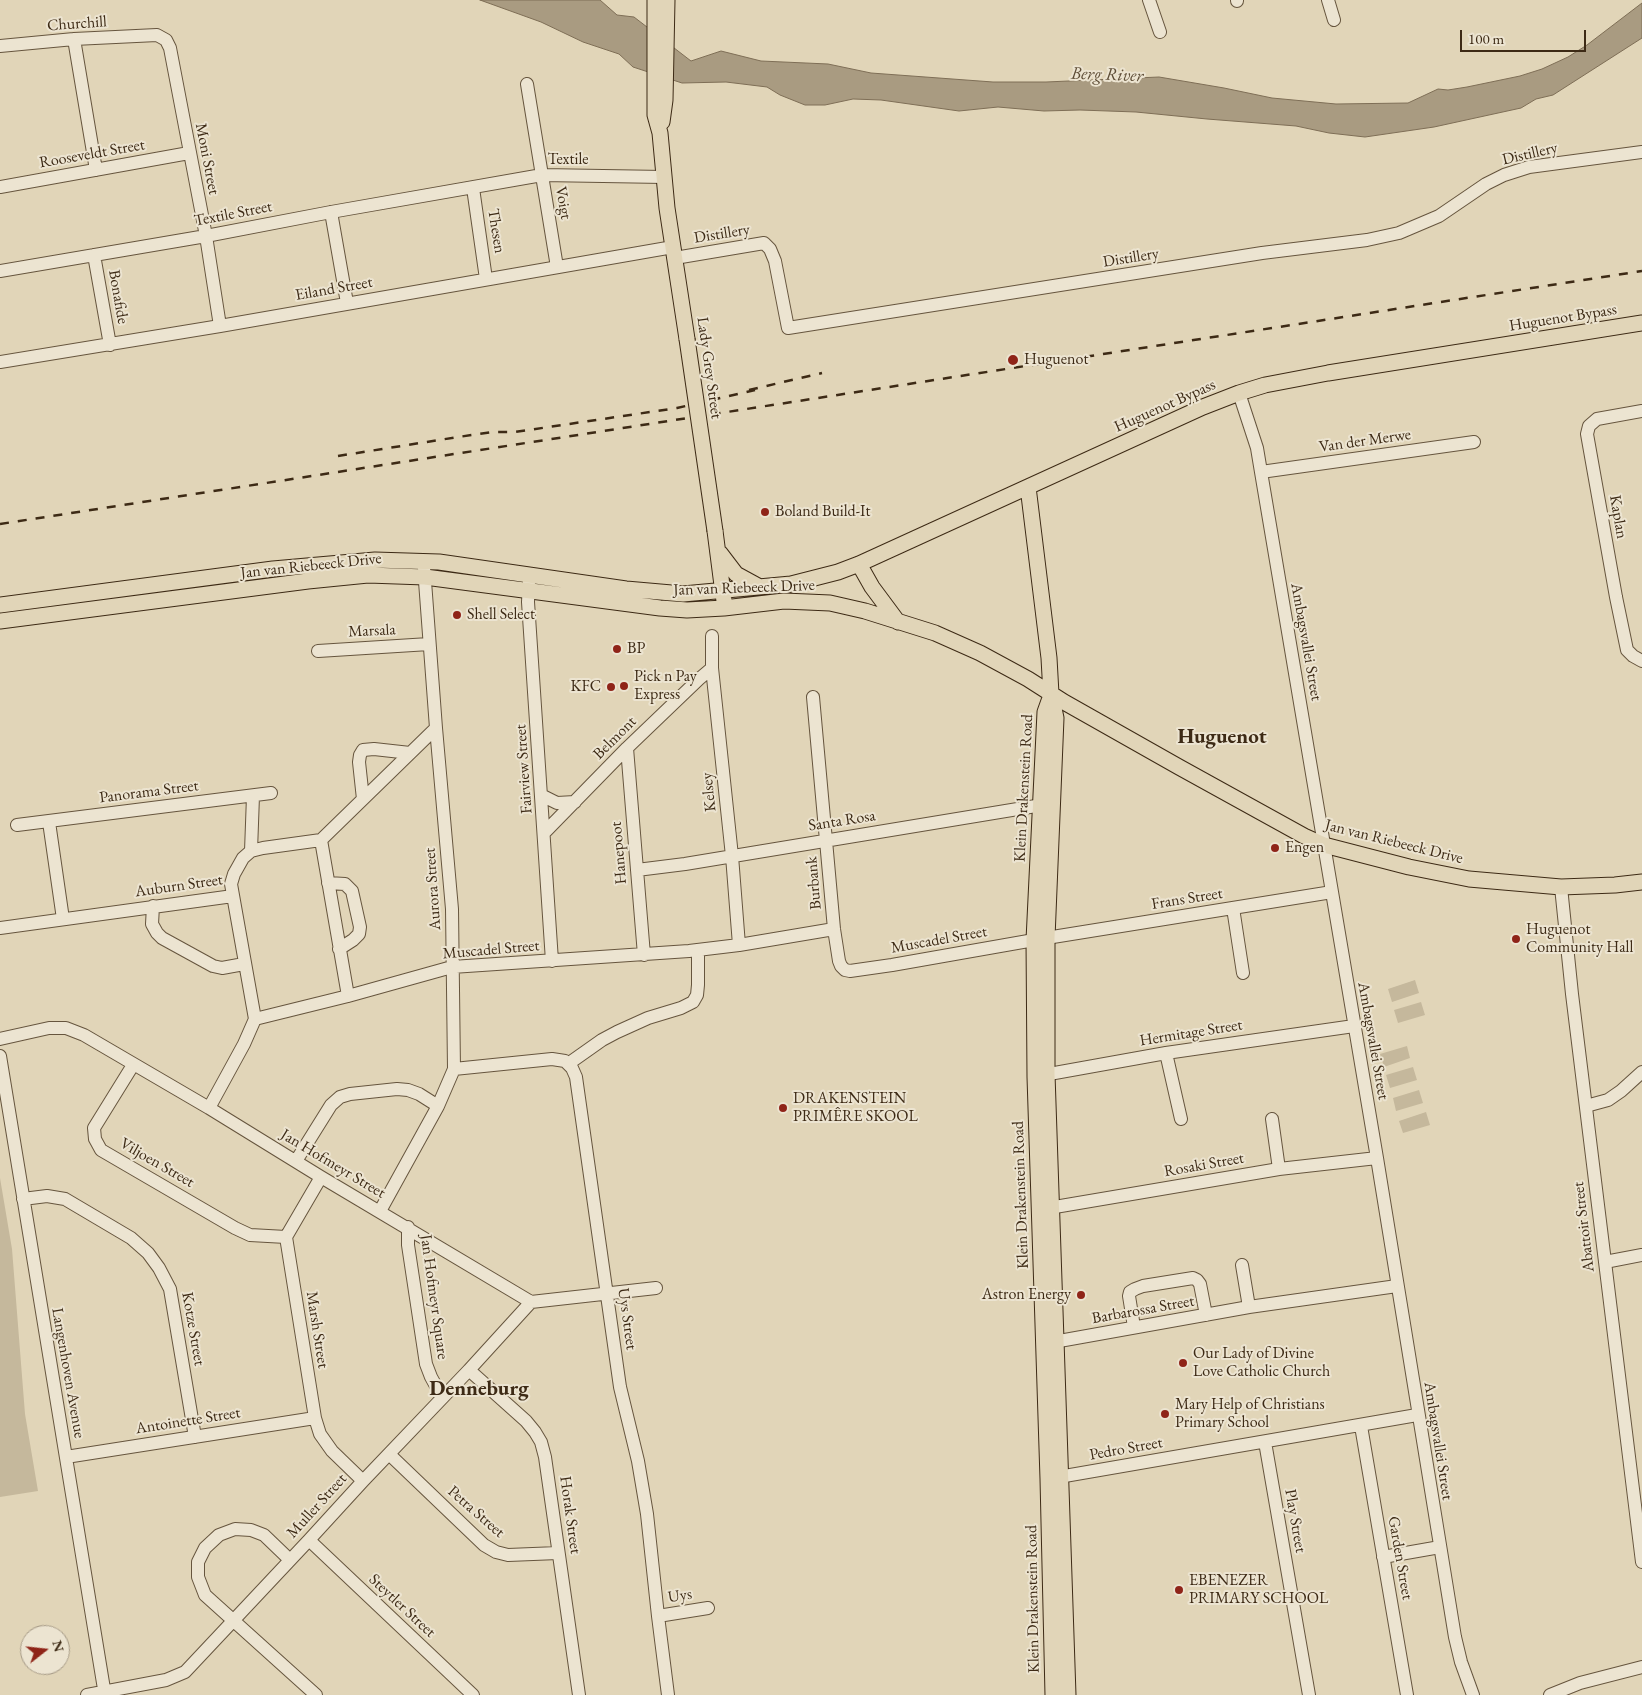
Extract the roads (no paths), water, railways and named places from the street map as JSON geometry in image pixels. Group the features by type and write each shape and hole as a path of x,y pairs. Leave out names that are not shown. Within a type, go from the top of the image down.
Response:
{"main road":[{"name":"Lady Grey Street","path":"661,1 665,100 660,133 664,177 718,550 724,608"},
{"name":"Huguenot Bypass","path":"723,591 813,579 859,564 1203,408 1239,393 1265,385 1328,373 1642,323"},
{"name":"Klein Drakenstein Road","path":"1028,487 1052,694 1045,712 1047,804 1040,939 1041,1076 1055,1478 1068,1695"},
{"path":"718,550 736,574 760,587"},
{"name":"Jan van Riebeeck Drive","path":"0,605 273,569 339,562 424,560 529,583 660,608 687,610 724,608 784,601 813,601 850,607 935,633 980,653 1304,836 1324,845 1409,867 1469,879 1562,887 1642,882"},
{"path":"859,564 872,587 898,622"},
{"name":"Jan van Riebeeck Drive","path":"0,622 339,577 368,575 529,583 683,594 723,591"},
{"name":"Klein Drakenstein Road","path":"1053,1695 1055,1478"}],"street":[{"path":"1148,0 1160,32"},
{"path":"1328,0 1334,20"},
{"name":"Churchill","path":"0,46 74,39 157,35"},
{"name":"Moni Street","path":"157,35 166,40 170,48 206,236 220,326"},
{"path":"74,39 96,170"},
{"name":"Voigt","path":"527,84 557,267"},
{"name":"Distillery","path":"674,252 764,243 773,254 775,261 788,328 1262,253 1368,240 1399,233 1433,219 1486,184 1504,175 1529,167 1642,152"},
{"name":"Rooseveldt Street","path":"0,187 189,153"},
{"name":"Textile","path":"473,188 542,176 664,177"},
{"name":"Textile Street","path":"0,271 473,188"},
{"name":"Thesen","path":"473,188 486,279"},
{"path":"330,212 347,304"},
{"name":"Eiland Street","path":"0,362 220,326 557,267 674,252"},
{"name":"Bonafide","path":"94,255 110,344"},
{"name":"Ambagsvallei Street","path":"1239,393 1257,448 1377,1158 1417,1415 1455,1637 1461,1662 1473,1695"},
{"name":"Kaplan","path":"1642,411 1597,420 1588,426 1587,434 1627,650 1642,661"},
{"name":"Van der Merwe","path":"1261,472 1474,442"},
{"name":"Aurora Street","path":"380,1211 438,1106 454,1069 452,908 429,644 424,560"},
{"name":"Fairview Street","path":"529,583 528,602 552,961"},
{"name":"Kelsey","path":"712,636 712,668 732,856 739,945"},
{"name":"Marsala","path":"318,651 429,644"},
{"name":"Belmont","path":"544,833 627,748 712,668"},
{"name":"Burbank","path":"813,697 834,929 839,961 841,966 850,971"},
{"path":"253,796 251,851 321,840 436,728"},
{"name":"Hanepoot","path":"627,748 644,955"},
{"path":"363,799 359,762 363,750 410,752"},
{"name":"Panorama Street","path":"16,825 271,793"},
{"path":"542,795 557,803 575,802"},
{"name":"Santa Rosa","path":"637,870 685,864 1047,804"},
{"path":"49,822 63,919"},
{"path":"321,840 348,996"},
{"name":"Auburn Street","path":"0,928 233,896 231,884 234,874 243,858 251,851"},
{"path":"328,883 345,884 352,891 360,927 359,934 339,948"},
{"name":"Abattoir Street","path":"1562,887 1572,994 1605,1262 1638,1497 1642,1562"},
{"name":"Frans Street","path":"1040,939 1332,892"},
{"path":"208,1108 244,1044 255,1019 233,896"},
{"path":"152,906 152,924 156,933 162,938 213,966 222,968 244,964"},
{"path":"1233,908 1243,973"},
{"name":"Muscadel Street","path":"255,1019 452,967 698,950 834,929"},
{"name":"Muscadel Street","path":"850,971 1040,939"},
{"path":"454,1069 552,1059 565,1061 568,1064 616,1032 681,1008 692,1002 697,995 698,950"},
{"name":"Hermitage Street","path":"1041,1076 1166,1052 1354,1026"},
{"name":"Jan Hofmeyr Street","path":"0,1039 49,1028 66,1028 84,1035 531,1302"},
{"path":"1166,1052 1180,1119"},
{"name":"Langenhoven Avenue","path":"0,1056 104,1694"},
{"name":"Uys Street","path":"568,1064 576,1077 620,1386 638,1461 645,1505 668,1695"},
{"name":"Viljoen Street","path":"133,1065 94,1128 95,1139 101,1150 235,1228 250,1234 286,1237"},
{"path":"1586,1106 1608,1100 1621,1092 1642,1072"},
{"path":"296,1161 331,1105 340,1097 350,1094 397,1089 408,1090 419,1094 438,1106"},
{"path":"1272,1119 1279,1169"},
{"name":"Rosaki Street","path":"1045,1208 1279,1169 1377,1158"},
{"path":"286,1237 321,1177"},
{"name":"Kotze Street","path":"23,1199 47,1196 66,1199 131,1238 148,1253 159,1268 170,1290 195,1437"},
{"name":"Jan Hofmeyr Square","path":"408,1227 408,1246 426,1364 442,1397"},
{"name":"Marsh Street","path":"286,1237 315,1418 320,1434 332,1451 363,1481"},
{"path":"1605,1262 1642,1255"},
{"path":"1242,1265 1249,1308"},
{"path":"1134,1327 1130,1292 1134,1289 1192,1278 1200,1284 1206,1315"},
{"name":"Barbarossa Street","path":"1050,1343 1206,1315 1397,1286"},
{"path":"531,1302 656,1288"},
{"name":"Muller Street","path":"87,1695 104,1694 166,1680 185,1672 531,1302"},
{"name":"Horak Street","path":"468,1370 526,1421 536,1432 541,1442 546,1457 579,1695"},
{"name":"Pedro Street","path":"1055,1478 1417,1415"},
{"name":"Antoinette Street","path":"66,1457 315,1418"},
{"name":"Garden Street","path":"1360,1426 1407,1695"},
{"name":"Play Street","path":"1265,1442 1309,1695"},
{"name":"Petra Street","path":"389,1454 484,1544 496,1552 508,1555 558,1553"},
{"path":"290,1560 264,1535 251,1530 235,1529 219,1535 205,1548 198,1562 198,1577 205,1595 316,1695"},
{"name":"Steytler Street","path":"309,1540 473,1695"},
{"path":"1383,1557 1440,1547"},
{"name":"Uys","path":"658,1616 708,1608"},
{"path":"1550,1695 1581,1689 1642,1667"}],"railway":[{"path":"0,524 1642,271"},
{"path":"749,390 822,373"},
{"path":"338,456 493,432 515,432 677,408 755,390"}],"place":[{"name":"Huguenot","path":"1013,360"},
{"name":"Boland Build-It","path":"765,512"},
{"name":"Shell Select","path":"457,615"},
{"name":"BP","path":"617,649"},
{"name":"Pick n Pay Express","path":"624,686"},
{"name":"KFC","path":"611,687"},
{"name":"Engen","path":"1275,848"},
{"name":"Huguenot Community Hall","path":"1516,939"},
{"name":"DRAKENSTEIN PRIMÊRE SKOOL","path":"783,1108"},
{"name":"Astron Energy","path":"1081,1295"},
{"name":"Our Lady of Divine Love Catholic Church","path":"1183,1363"},
{"name":"Mary Help of Christians Primary School","path":"1165,1414"},
{"name":"EBENEZER PRIMARY SCHOOL","path":"1179,1590"}],"district":[{"name":"Huguenot","path":"1222,737"},
{"name":"Denneburg","path":"479,1389"}],"water label":[{"name":"Berg River","path":"1107,75"}]}
